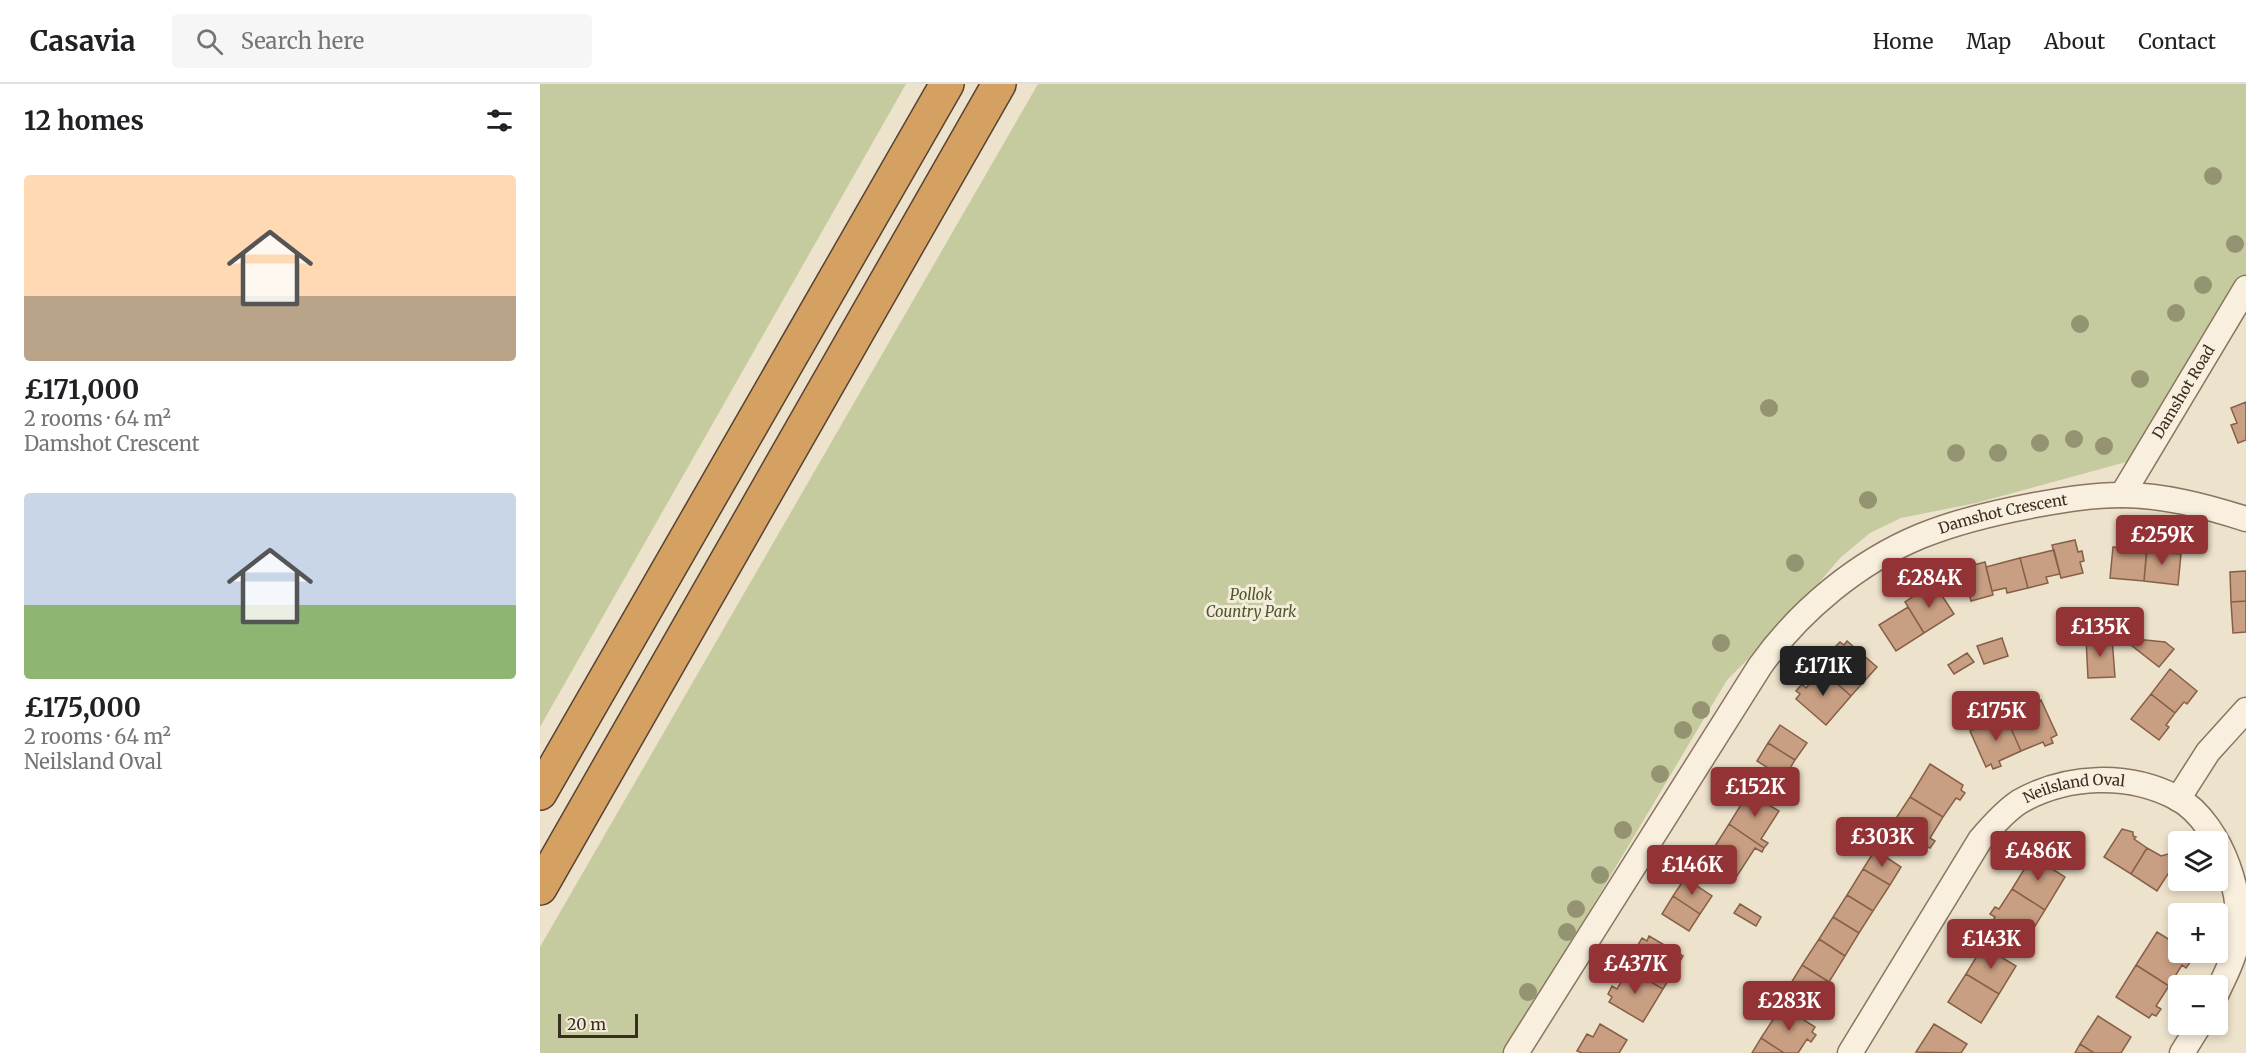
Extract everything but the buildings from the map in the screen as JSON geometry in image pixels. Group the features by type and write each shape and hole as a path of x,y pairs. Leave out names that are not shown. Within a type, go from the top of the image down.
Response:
{"highway":[{"path":"540,793 947,84"},
{"path":"540,888 999,84"}],"street":[{"name":"Damshot Road","path":"2122,495 2246,288"},
{"name":"Damshot Crescent","path":"1516,1053 1760,666 1795,622 1834,588 1874,561 1920,536 2006,510 2062,500 2122,495 2163,498 2204,506 2246,519"},
{"path":"2178,799 2208,752 2246,710"},
{"name":"Neilsland Oval","path":"1850,1053 1980,840 1994,823 2017,803 2046,789 2078,782 2103,780 2125,782 2156,789 2178,799 2197,815 2222,848 2232,876 2238,904 2236,944 2224,975"},
{"path":"2182,1053 2193,1035"}],"green space":[{"path":"540,84 906,84 540,727"},
{"name":"Pollok Country Park","path":"1038,84 2246,84 2246,276 2130,461 1976,503 1901,518 1870,533 1840,558 1789,618 1727,680 1505,1053 540,1053 540,947"}]}
